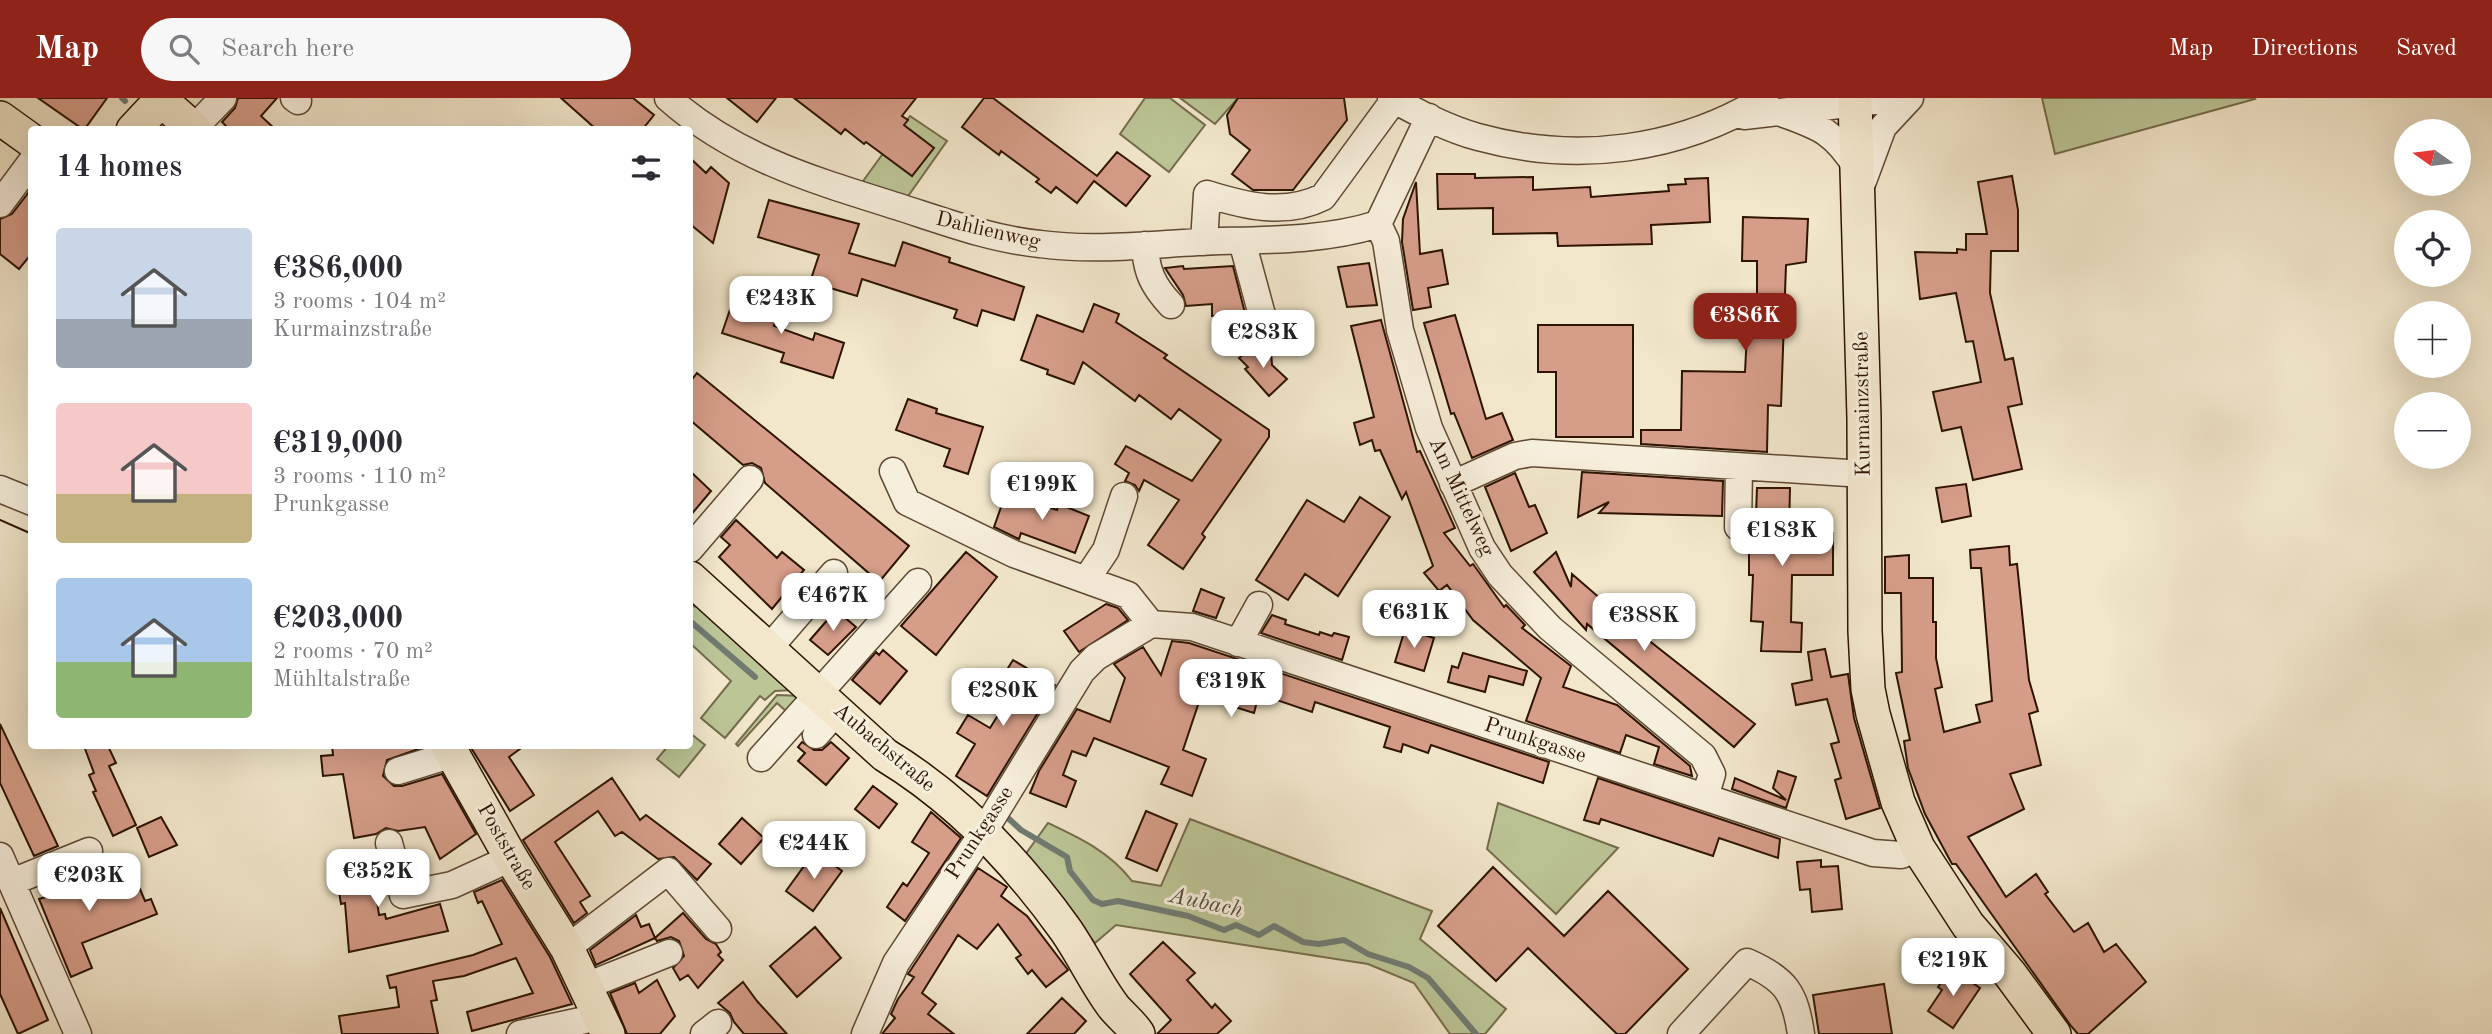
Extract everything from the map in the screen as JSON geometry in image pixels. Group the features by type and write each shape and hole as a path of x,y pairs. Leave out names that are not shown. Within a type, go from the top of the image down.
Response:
{"main road":[{"name":"Kurmainzstraße","path":"1855,101 1868,690 1898,802 1918,848 1968,925 2010,974 2054,1034"},
{"path":"146,116 184,126"},
{"path":"0,118 28,138"},
{"name":"Aubachstraße","path":"693,581 769,648 824,713 906,767 984,831 1066,930 1115,1008 1128,1019 1138,1034"},
{"name":"Poststraße","path":"451,750 511,858 566,948 604,1025"}],"street":[{"path":"198,126 223,98"},
{"name":"Dahlienweg","path":"668,98 715,134 776,167 959,227 1040,245 1242,241 1350,233 1378,225"},
{"path":"1203,242 1207,194 1251,208 1309,204 1323,197 1392,99 1476,137 1518,147 1600,151 1667,141 1770,105 1900,98"},
{"path":"1859,220 1863,180 1874,144 1893,114 1910,98"},
{"path":"1770,105 1826,130 1846,149 1857,167"},
{"path":"1378,225 1429,117"},
{"path":"0,204 28,166"},
{"name":"Am Mittelweg","path":"1378,225 1386,241 1400,330 1420,400 1482,548 1523,602 1709,763 1712,774 1705,797"},
{"path":"1242,241 1268,337"},
{"path":"1145,245 1145,264 1151,279 1171,305"},
{"path":"1453,484 1515,456 1532,453 1864,474"},
{"path":"1738,527 1739,467"},
{"path":"893,471 907,502 1014,554 1128,595 1151,624"},
{"path":"693,546 750,479"},
{"path":"0,489 28,500"},
{"path":"1086,580 1106,550 1124,496"},
{"path":"769,648 834,573"},
{"path":"761,758 824,713 918,582"},
{"path":"1238,643 1259,605"},
{"name":"Prunkgasse","path":"864,1034 896,963 984,831 1082,671 1096,657 1151,624 1192,627 1873,853 1901,855 1918,848"},
{"path":"398,771 451,750"},
{"path":"389,843 403,895 452,885 511,858"},
{"path":"12,882 89,851"},
{"path":"0,856 78,1034"},
{"path":"566,948 668,872 718,929"},
{"path":"586,986 669,953"},
{"path":"1681,1034 1747,962 1770,972 1790,992 1801,1034"},
{"path":"520,1034 604,1025"}],"green space":[{"path":"1145,98 1170,98 1205,125 1169,172 1120,134"},
{"path":"1180,98 1238,98 1215,124"},
{"path":"2042,98 2254,98 2255,99 2055,154"},
{"path":"910,116 947,141 906,199 861,184"},
{"path":"693,606 699,607 795,690 775,691 765,700 760,696 725,738 701,718 731,681 693,646"},
{"path":"777,695 801,696 789,714 777,703 738,746 736,744"},
{"path":"693,735 705,745 679,777 657,759 665,749 693,749"},
{"path":"1498,803 1618,848 1556,914 1487,849"},
{"path":"1190,819 1432,911 1420,939 1506,1009 1485,1034 1450,1034 1414,983 1368,964 1116,925 1095,943 1025,855 1048,823 1104,854 1132,881 1161,886"}],"building":[{"path":"38,98 107,98 87,126 78,126"},
{"path":"238,98 277,98 261,116 272,126 226,126 222,122 235,108"},
{"path":"561,98 633,98 654,115 645,126 592,126"},
{"path":"727,98 776,98 757,122"},
{"path":"794,98 916,98 902,116 908,120 904,125 934,148 912,176 845,129 841,134"},
{"path":"984,98 993,98 1097,176 1117,152 1150,176 1126,206 1094,181 1077,203 1056,187 1051,193 1036,182 1039,179 1001,151 999,155 962,127"},
{"path":"1238,98 1344,98 1347,120 1293,190 1253,190 1232,174 1250,150 1230,134 1227,115"},
{"path":"693,161 706,173 711,167 729,183 713,243 693,226"},
{"path":"1437,174 1475,174 1475,178 1533,177 1533,190 1590,187 1591,197 1669,191 1668,185 1686,184 1685,179 1708,178 1710,222 1651,225 1652,244 1558,246 1557,233 1493,234 1493,208 1438,209"},
{"path":"2012,176 2018,210 2018,251 1991,251 1990,293 2005,360 2013,358 2022,404 2008,407 2022,469 1973,480 1961,427 1942,431 1933,392 1981,382 1973,341 1966,342 1956,293 1920,299 1915,252 1957,253 1957,249 1966,250 1966,234 1987,234 1978,182"},
{"path":"1416,182 1420,254 1442,250 1448,284 1428,288 1431,307 1413,310 1402,242 1403,219"},
{"path":"28,193 28,258 19,269 0,254 0,219 12,214"},
{"path":"769,200 859,224 849,253 895,266 903,242 950,258 949,262 1024,287 1014,320 982,310 977,326 954,318 957,310 862,279 857,296 810,282 819,255 758,237"},
{"path":"1743,217 1808,219 1806,262 1786,265 1781,406 1768,405 1767,452 1641,444 1641,430 1681,430 1682,371 1745,372 1749,294 1757,294 1757,261 1742,261"},
{"path":"1369,263 1377,305 1347,307 1338,267"},
{"path":"1183,266 1184,269 1233,266 1245,313 1212,316 1212,304 1186,306 1183,295 1165,268"},
{"path":"736,292 780,306 774,326 813,340 815,333 844,343 833,378 781,362 784,353 722,333"},
{"path":"1094,304 1119,314 1116,322 1167,355 1164,358 1269,430 1269,437 1202,534 1205,537 1183,569 1148,545 1179,500 1144,480 1139,491 1135,485 1125,481 1129,473 1115,464 1126,446 1192,481 1221,440 1179,409 1171,419 1139,395 1135,401 1083,362 1074,384 1021,360 1037,315 1083,332"},
{"path":"1455,315 1486,419 1502,413 1513,440 1472,458 1454,413 1451,414 1424,323"},
{"path":"1381,320 1417,452 1420,451 1455,528 1444,533 1470,566 1473,564 1504,607 1506,605 1525,625 1522,628 1571,666 1563,687 1617,705 1690,766 1692,776 1654,764 1659,747 1626,735 1620,753 1526,721 1541,678 1473,620 1447,585 1439,591 1424,573 1433,566 1406,492 1402,499 1380,450 1375,451 1372,440 1360,445 1354,423 1374,417 1351,326"},
{"path":"1538,325 1633,325 1633,437 1556,437 1556,372 1538,372"},
{"path":"1255,345 1263,352 1271,352 1272,365 1287,379 1269,396 1245,369 1248,367 1239,358"},
{"path":"697,373 909,546 879,582 765,483 761,468 752,463 743,465 693,423 693,378"},
{"path":"908,399 937,409 936,413 983,427 968,474 944,466 950,449 896,430"},
{"path":"1582,472 1723,481 1722,516 1599,513 1609,502 1578,517"},
{"path":"1515,473 1529,507 1535,505 1547,533 1511,551 1485,487"},
{"path":"693,474 711,491 693,512"},
{"path":"1966,484 1971,516 1942,522 1936,488"},
{"path":"1757,488 1790,488 1789,532 1833,533 1833,575 1792,575 1791,622 1802,623 1801,652 1761,651 1763,622 1751,621 1753,575 1749,575 1749,541 1755,541"},
{"path":"1006,493 1057,510 1059,504 1089,516 1075,553 1021,533 1019,539 994,527"},
{"path":"1360,497 1390,517 1338,596 1305,574 1288,600 1256,580 1307,500 1344,522"},
{"path":"736,520 777,558 782,552 804,570 772,609 719,557 730,545 721,537"},
{"path":"2009,546 2010,565 2017,564 2029,680 2038,711 2029,714 2041,765 2010,774 2024,809 1968,837 2006,897 2036,874 2048,892 2045,894 2074,932 2088,923 2104,952 2116,944 2146,982 2088,1034 2078,1034 2071,1026 1956,864 1952,864 1925,814 1908,768 1904,741 1910,740 1896,673 1902,672 1901,593 1885,593 1885,557 1909,555 1909,578 1933,578 1933,622 1936,622 1936,658 1942,687 1935,689 1944,732 1980,722 1976,705 1992,701 1981,568 1971,568 1970,550"},
{"path":"966,552 997,577 936,655 901,626"},
{"path":"1556,552 1571,587 1572,574 1647,639 1755,724 1734,747 1587,624 1586,630 1534,572"},
{"path":"1201,589 1224,598 1216,618 1193,611"},
{"path":"1106,604 1118,608 1128,620 1079,652 1064,631"},
{"path":"836,610 856,627 828,655 810,640"},
{"path":"1272,615 1286,620 1285,624 1319,635 1320,632 1349,637 1342,660 1261,633"},
{"path":"1405,629 1434,638 1424,671 1395,662"},
{"path":"1172,641 1189,643 1549,762 1543,783 1431,745 1428,753 1403,744 1401,752 1384,747 1390,727 1315,702 1312,712 1259,694 1254,713 1235,707 1237,701 1203,690 1183,750 1206,759 1192,796 1161,784 1169,767 1094,738 1086,756 1072,751 1063,775 1076,781 1066,807 1030,793 1039,771 1077,709 1110,722 1125,678 1114,664 1143,647 1161,675"},
{"path":"1825,649 1831,677 1848,674 1854,718 1880,808 1846,819 1835,780 1841,778 1831,744 1839,742 1827,699 1796,705 1792,684 1812,680 1808,652"},
{"path":"883,650 907,671 880,704 852,680 876,652 879,655"},
{"path":"1463,653 1527,671 1523,685 1489,676 1485,692 1448,682 1452,666 1458,668"},
{"path":"1013,660 1055,685 987,796 956,776 975,744 957,733 968,715 990,728 1012,693 998,684"},
{"path":"0,724 58,846 34,856 0,783"},
{"path":"802,742 814,750 822,750 831,742 849,758 826,785 798,761 805,753 798,747"},
{"path":"85,749 109,749 116,763 109,766 136,825 113,836 93,792 96,791 89,775 94,773"},
{"path":"332,749 418,749 387,760 383,776 394,786 402,786 442,774 476,834 440,859 425,827 398,831 386,828 376,834 354,838 343,774 323,776 321,756 333,755"},
{"path":"472,749 520,749 509,757 534,795 510,811"},
{"path":"1778,771 1796,777 1786,808 1732,789 1735,778 1786,800 1773,788"},
{"path":"612,778 640,820 646,815 711,864 697,880 674,857 658,859 622,832 615,836 598,811 555,842 590,896 580,902 587,913 574,923 523,840"},
{"path":"1598,778 1780,839 1778,858 1719,838 1713,856 1601,819 1599,824 1584,820"},
{"path":"873,786 897,804 879,828 855,809"},
{"path":"1146,811 1177,824 1157,871 1126,858"},
{"path":"931,812 961,838 905,921 887,907 903,883 907,886 929,853 912,842"},
{"path":"161,817 177,845 149,857 137,828"},
{"path":"742,818 764,838 741,864 719,844"},
{"path":"815,851 842,871 813,911 786,891"},
{"path":"370,853 379,915 385,914 386,919 440,904 448,931 349,952 345,903 341,904 334,859"},
{"path":"1821,860 1821,867 1838,866 1842,909 1812,912 1810,889 1800,890 1797,862"},
{"path":"99,863 113,897 140,889 145,901 151,899 157,914 82,943 92,968 71,977 39,899 46,897 42,887"},
{"path":"1493,867 1564,936 1608,891 1688,969 1625,1034 1617,1034 1528,948 1496,981 1438,926"},
{"path":"978,868 1007,887 1001,896 1027,916 1068,970 1046,987 1032,970 1028,974 1016,958 1021,955 998,924 977,949 958,935 922,993 936,1004 928,1014 954,1034 882,1034 895,1018 891,1014 914,977 908,974"},
{"path":"502,880 550,957 572,1004 472,1031 467,1012 533,993 516,958 464,976 433,981 437,1000 431,1001 438,1034 342,1034 339,1016 399,1007 396,987 390,988 387,976 473,955 502,944 482,901 478,903 474,892"},
{"path":"0,908 48,1020 18,1034 0,994"},
{"path":"683,913 706,939 716,944 721,952 718,955 723,960 698,988 688,975 680,980 673,968 684,956 679,941 671,937 657,941 655,938"},
{"path":"636,915 641,927 649,924 655,938 596,965 590,950"},
{"path":"815,927 841,958 797,997 770,966"},
{"path":"1163,942 1195,973 1187,980 1212,1008 1215,1004 1231,1021 1217,1034 1157,1034 1171,1020 1130,974"},
{"path":"1951,968 1980,988 1953,1028 1928,1011 1942,990 1938,987"},
{"path":"657,980 675,1016 660,1034 627,1034 610,993 635,983 639,993"},
{"path":"743,982 787,1034 744,1034 730,1013 718,1003"},
{"path":"1884,984 1892,1034 1819,1034 1813,995"},
{"path":"1062,998 1086,1021 1074,1034 1027,1034"}],"waterway":[{"name":"Aubach","path":"122,98 125,101"},
{"name":"Aubach","path":"693,624 755,677"},
{"name":"Aubach","path":"1008,818 1021,830 1067,857 1070,871 1093,900 1102,904 1118,901 1188,916 1224,930 1236,925 1259,935 1274,926 1303,942 1319,944 1344,940 1368,954 1409,967 1428,978 1476,1034"}],"tram line":[{"path":"0,520 28,532"}]}
